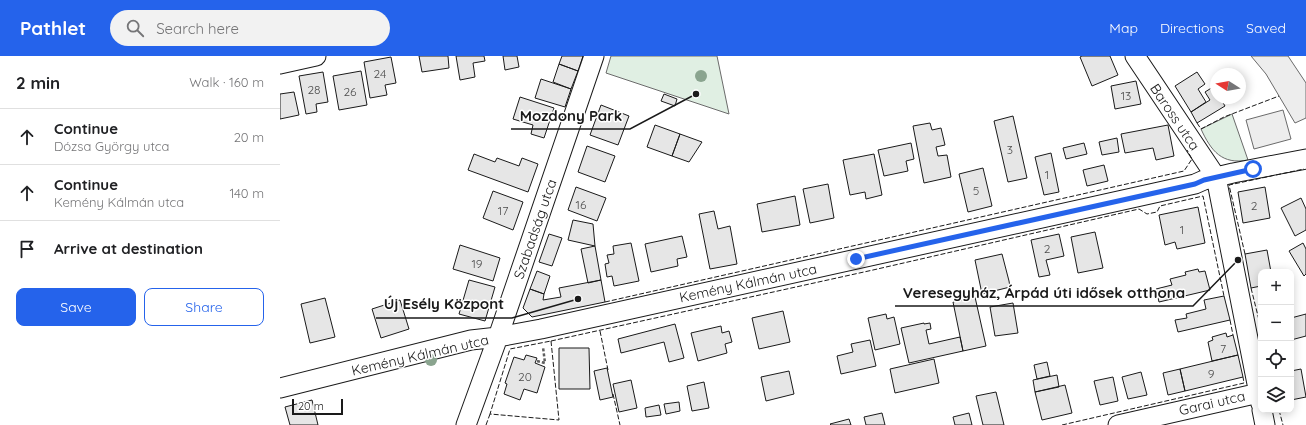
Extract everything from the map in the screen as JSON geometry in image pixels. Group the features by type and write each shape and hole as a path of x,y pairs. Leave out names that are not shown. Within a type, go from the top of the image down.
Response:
{"street":[{"path":"280,64 316,56"},
{"name":"Szabadság utca","path":"466,425 498,337 594,56"},
{"name":"Baross utca","path":"1135,56 1216,177"},
{"name":"Kemény Kálmán utca","path":"280,388 471,340 498,337 548,327 1195,184 1204,180 1233,173 1306,159"},
{"path":"1216,177 1258,387"},
{"name":"Garai utca","path":"1118,425 1258,402"},
{"path":"1263,413 1265,425"}],"green space":[{"path":"611,56 717,56 729,114 606,73"},
{"path":"1232,114 1248,160 1231,160 1218,155 1209,144 1201,129"}],"shaded area":[{"path":"1251,56 1288,56 1306,83 1306,118 1295,123 1266,74"},
{"path":"1283,110 1291,139 1254,149 1246,120"}],"building":[{"path":"419,56 448,56 449,68 422,72"},
{"path":"456,56 484,56 485,61 473,63 475,77 460,80"},
{"path":"503,56 517,56 519,67 505,70"},
{"path":"562,56 583,56 578,71 559,64"},
{"path":"1110,56 1118,75 1092,86 1080,57"},
{"path":"391,57 396,83 385,85 387,95 370,98 364,62"},
{"path":"559,64 578,71 571,89 553,82"},
{"path":"361,71 367,105 339,110 333,76"},
{"path":"323,72 328,102 316,104 317,112 306,114 299,76"},
{"path":"1197,72 1205,84 1198,89 1206,102 1191,112 1175,86"},
{"path":"541,79 571,89 565,107 535,98"},
{"path":"1136,81 1141,104 1115,109 1111,86"},
{"path":"1210,89 1210,100 1205,92"},
{"path":"294,92 299,115 280,119 280,94"},
{"path":"664,94 677,99 675,106 661,101"},
{"path":"520,97 554,108 544,138 531,134 533,125 513,119"},
{"path":"1210,100 1210,104 1224,104 1225,106 1197,123 1191,112"},
{"path":"601,105 629,116 618,145 590,135"},
{"path":"1013,116 1027,178 1008,182 994,121"},
{"path":"930,123 932,130 941,128 945,145 936,147 938,156 947,155 951,177 924,183 913,126"},
{"path":"655,125 680,134 672,156 647,147"},
{"path":"1168,125 1174,156 1156,160 1153,148 1125,153 1121,134"},
{"path":"680,134 702,142 689,162 672,156"},
{"path":"1117,138 1119,152 1102,155 1099,142"},
{"path":"911,143 914,159 906,161 908,171 884,176 878,150"},
{"path":"1084,143 1087,154 1066,159 1063,148"},
{"path":"587,146 615,156 605,182 578,172"},
{"path":"1051,153 1059,192 1044,195 1035,157"},
{"path":"474,154 495,162 497,158 519,166 522,158 538,164 528,192 468,170"},
{"path":"874,154 882,195 866,199 865,192 850,195 843,160"},
{"path":"1104,165 1108,181 1087,186 1083,170"},
{"path":"983,168 992,206 968,212 959,174"},
{"path":"828,184 834,218 810,223 803,189"},
{"path":"576,187 606,198 597,221 568,210"},
{"path":"1265,187 1270,218 1243,223 1238,192"},
{"path":"493,191 523,202 513,230 483,218"},
{"path":"795,196 800,225 762,232 757,204"},
{"path":"1301,198 1306,209 1306,230 1295,236 1281,208"},
{"path":"1198,207 1205,243 1177,249 1175,242 1165,245 1159,215"},
{"path":"714,211 718,229 730,226 737,264 710,269 699,214"},
{"path":"573,220 593,224 595,246 568,240"},
{"path":"1095,232 1103,268 1078,273 1071,237"},
{"path":"549,234 562,238 552,266 539,262"},
{"path":"1059,234 1064,256 1046,260 1050,275 1039,277 1031,240"},
{"path":"682,236 687,257 677,259 678,266 651,272 645,244"},
{"path":"631,243 639,281 614,286 612,276 607,277 605,264 609,263 607,255 614,254 613,246"},
{"path":"1303,243 1306,249 1306,274 1304,276 1289,251"},
{"path":"460,245 500,258 493,281 453,269"},
{"path":"595,246 601,280 588,283 581,249"},
{"path":"1267,250 1270,269 1258,269 1258,287 1251,288 1245,254"},
{"path":"1002,254 1010,287 982,294 975,260"},
{"path":"1198,269 1199,272 1205,271 1210,290 1159,302 1156,289 1172,285 1170,279 1186,275 1185,272"},
{"path":"537,271 550,276 544,294 530,289"},
{"path":"469,280 495,287 485,321 459,314"},
{"path":"601,280 605,302 532,317 523,308 530,289 544,294 543,300 561,297 559,288"},
{"path":"1224,296 1230,320 1178,332 1175,320 1187,318 1186,314 1206,309 1204,300"},
{"path":"975,297 986,346 963,351 953,302"},
{"path":"325,298 335,337 310,343 301,304"},
{"path":"400,300 409,329 381,338 372,309"},
{"path":"1013,303 1018,333 995,336 990,307"},
{"path":"783,311 790,342 759,349 752,318"},
{"path":"886,314 887,319 894,317 900,344 875,350 868,318"},
{"path":"1306,314 1306,336 1294,339 1294,317"},
{"path":"930,323 931,329 926,330 929,344 960,337 963,351 909,363 901,328"},
{"path":"675,324 684,358 669,362 664,342 621,353 618,339"},
{"path":"721,326 722,333 729,331 732,342 725,344 727,353 698,361 691,333"},
{"path":"1226,333 1227,337 1233,335 1238,355 1212,361 1208,342 1213,340 1212,337"},
{"path":"870,340 876,366 841,374 837,356 853,352 851,344"},
{"path":"559,348 589,348 590,389 559,389"},
{"path":"526,355 537,358 535,363 545,367 537,393 524,389 520,400 504,394 507,384 505,383 514,357 524,360"},
{"path":"1238,355 1243,377 1185,391 1180,369"},
{"path":"934,359 939,383 895,393 890,369"},
{"path":"1047,362 1050,376 1037,379 1034,365"},
{"path":"607,368 613,397 600,400 594,371"},
{"path":"1180,369 1185,391 1168,395 1163,373"},
{"path":"1301,369 1306,397 1294,399 1294,370"},
{"path":"789,371 794,394 766,401 761,377"},
{"path":"1141,372 1147,395 1128,399 1122,377"},
{"path":"1057,375 1059,387 1035,392 1033,380"},
{"path":"1113,377 1118,401 1100,405 1094,381"},
{"path":"631,380 637,408 619,412 613,384"},
{"path":"704,382 709,408 692,411 687,386"},
{"path":"1065,385 1072,413 1042,420 1035,392"},
{"path":"996,392 1004,425 983,425 976,396"},
{"path":"312,400 318,425 290,425 285,407"},
{"path":"679,402 680,411 666,414 664,404"},
{"path":"659,405 661,415 646,417 645,408"},
{"path":"882,413 885,425 866,425 864,417"},
{"path":"969,413 972,425 955,425 953,417"},
{"path":"849,419 851,425 830,424"}],"fence":[{"path":"1197,123 1201,129 1224,117 1279,96"},
{"path":"605,302 1184,171 1192,159 1187,150"},
{"path":"1245,254 1229,185 1304,169"},
{"path":"551,341 873,270 1139,209 1147,214 1157,212 1160,206 1203,196 1224,296"},
{"path":"1251,288 1258,316"},
{"path":"1230,320 1233,335"},
{"path":"600,331 608,370"},
{"path":"551,341 559,420 490,414 510,349 551,341"},
{"path":"1062,425 1244,383 1243,377"},
{"path":"613,394 620,425"},
{"path":"1280,413 1283,425"},
{"path":"486,425 490,414"}],"place":[{"name":"Mozdony Park","path":"696,94"},
{"name":"Veresegyház, Árpád úti idősek otthona","path":"1238,260"},
{"name":"Új Esély Központ","path":"578,299"}],"route":[{"path":"856,259 1195,184 1204,180 1253,169"}]}
